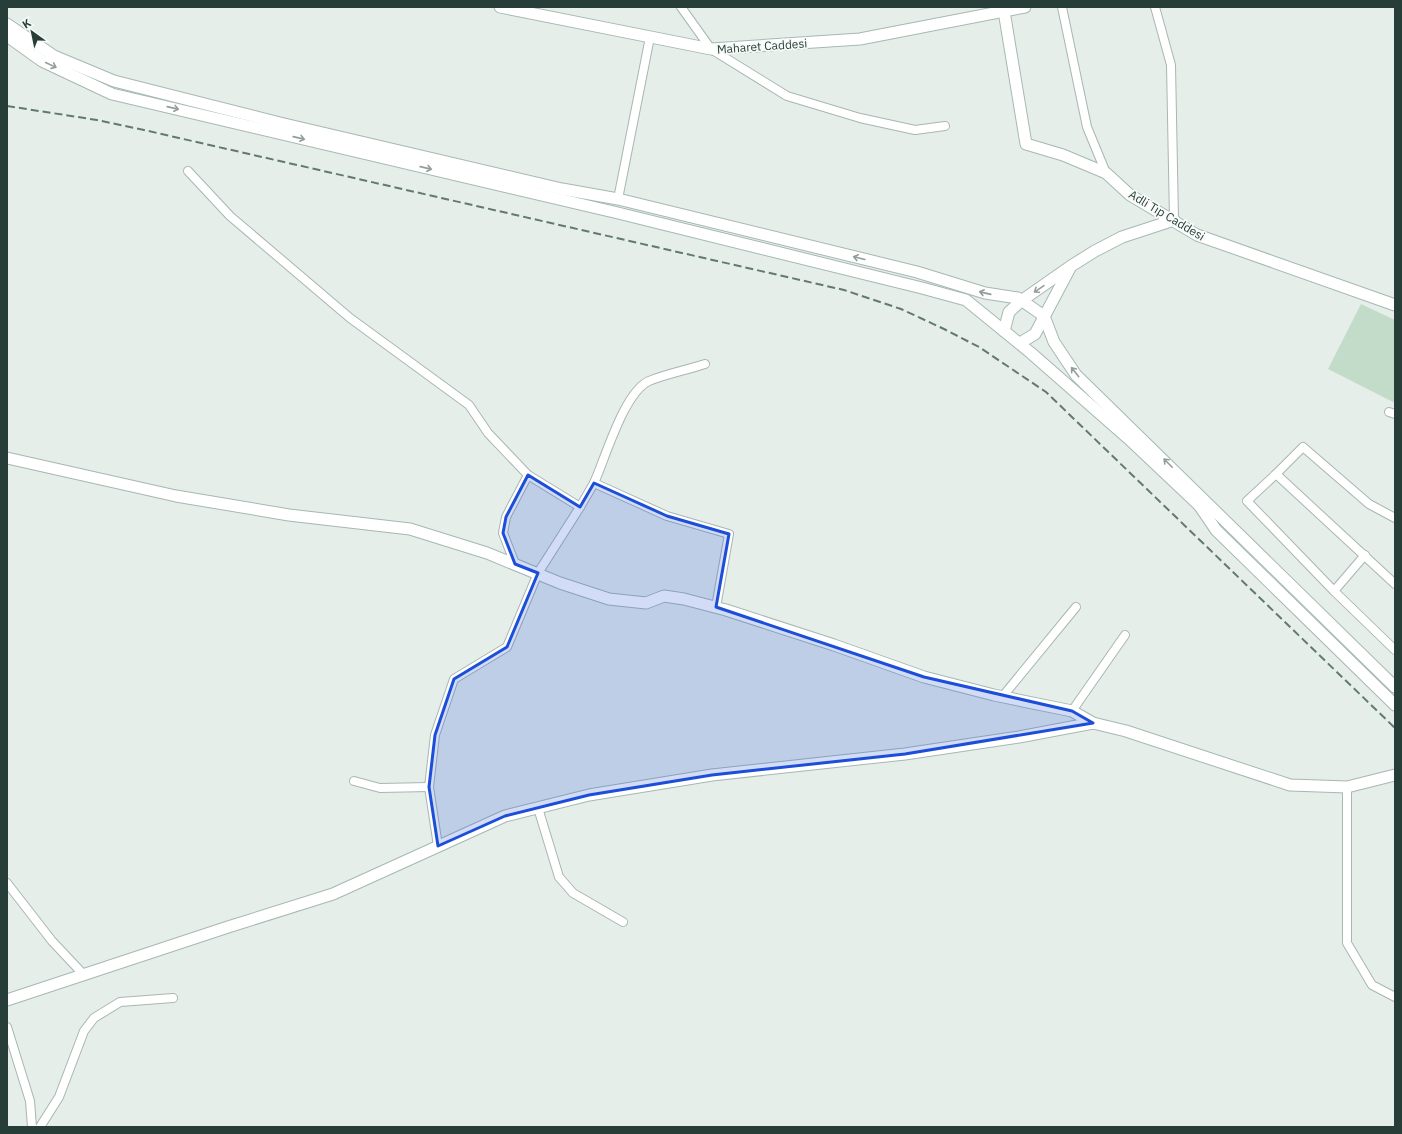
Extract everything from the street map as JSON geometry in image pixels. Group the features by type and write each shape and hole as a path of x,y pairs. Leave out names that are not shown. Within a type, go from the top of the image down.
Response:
{"street":[{"name":"Maharet Caddesi","path":"500,7 711,49 860,39 1025,7"},
{"path":"681,7 711,49 787,96 860,118 915,130 945,126"},
{"path":"1062,7 1087,127 1106,173"},
{"path":"1004,331 1009,312 1021,300 1095,250 1122,238 1174,220 1171,65 1155,7"},
{"name":"Adli Tıp Caddesi","path":"1004,11 1026,144 1063,155 1106,173 1130,195 1174,220 1196,235 1395,305"},
{"path":"7,24 54,56 114,81 562,189 618,199 917,272 985,293 1018,298 1044,316 1054,342 1076,375 1275,577 1395,696"},
{"path":"7,36 42,61 112,94 626,214 966,300 1020,344 1201,502 1395,687"},
{"path":"618,199 650,37"},
{"path":"188,171 230,216 350,318 469,405 488,433 528,475 580,507"},
{"path":"1020,344 1035,334 1071,266"},
{"path":"438,846 429,787 435,735 454,679 507,647 538,573 594,484 614,433 631,398 648,382 705,364"},
{"path":"1395,518 1369,504 1303,447 1247,501 1334,591 1395,650"},
{"path":"7,458 176,496 289,515 410,528 515,564 560,583 609,599 646,603 664,596 684,598 827,642 924,677 1072,711 1093,723 1126,731 1290,785 1347,787 1394,775"},
{"path":"1276,474 1395,584"},
{"path":"515,564 503,533 506,517 528,475"},
{"path":"594,484 666,516 729,534 716,607"},
{"path":"1201,502 1228,516 1395,679"},
{"path":"1201,502 1216,530 1395,705"},
{"path":"1334,591 1365,555"},
{"path":"1003,696 1076,607"},
{"path":"1072,711 1126,635"},
{"path":"7,1000 333,894 505,816 590,795 712,775 905,754 1019,737 1093,723"},
{"path":"354,781 380,788 429,787"},
{"path":"1347,787 1348,943 1372,984 1395,997"},
{"path":"538,808 559,877 573,893 623,922"},
{"path":"7,883 52,941 84,976"},
{"path":"40,1127 59,1097 84,1031 94,1018 120,1002 173,998"},
{"path":"7,1027 30,1101 32,1127"}],"highlighted area":[{"path":"528,475 580,507 594,483 667,516 729,534 716,607 924,677 1072,711 1093,723 905,754 712,775 589,795 505,816 438,846 429,787 435,735 454,679 507,647 538,573 515,564 503,533 506,517"}],"green space":[{"path":"1361,304 1395,320 1395,403 1328,369"}],"railway":[{"path":"7,106 97,120 144,130 844,290 901,309 979,347 1046,392 1395,728"}]}
